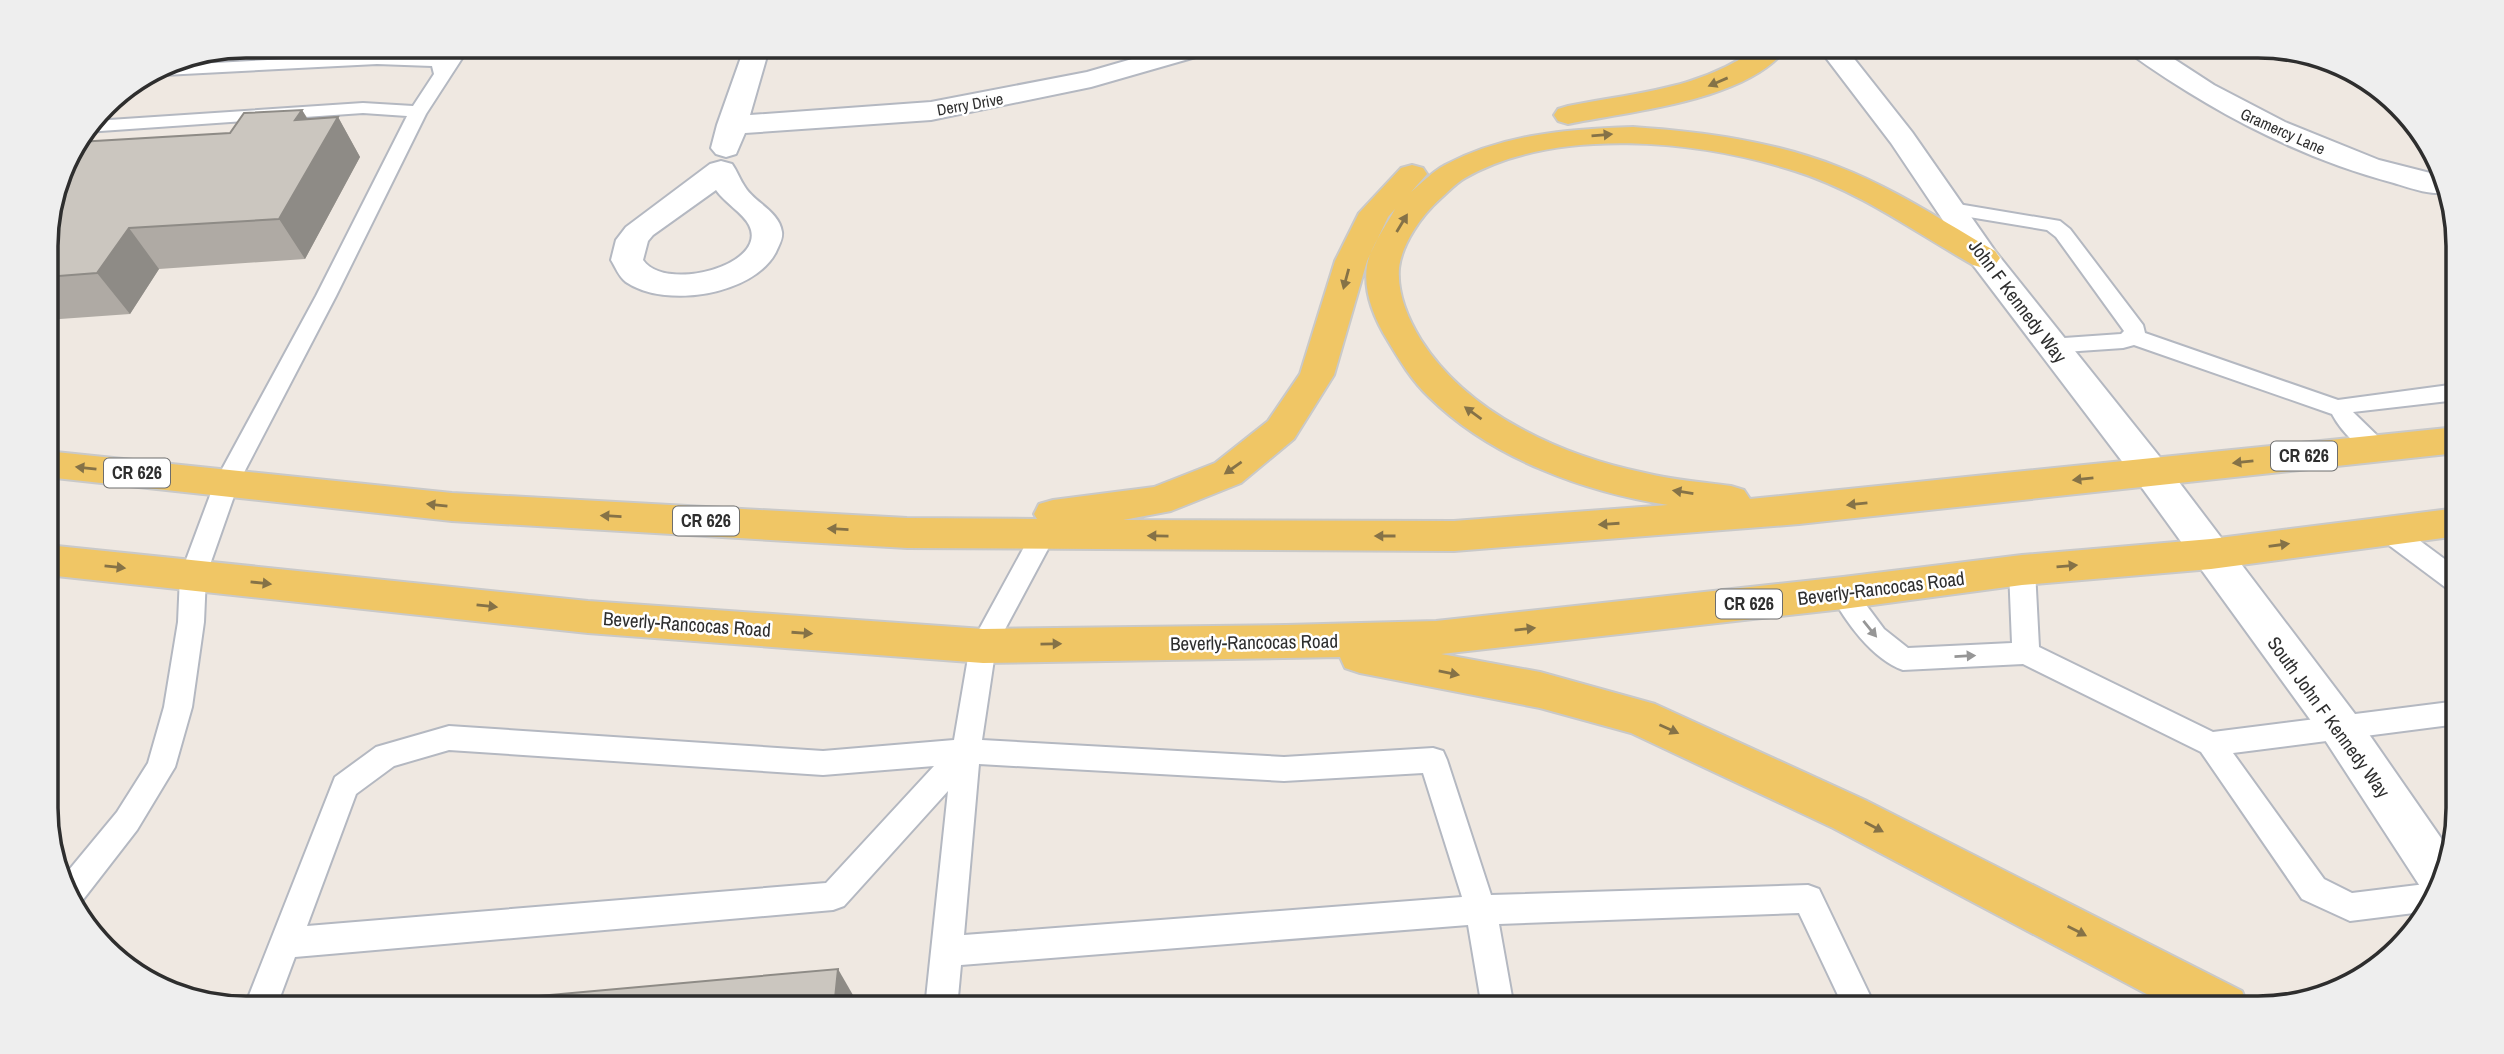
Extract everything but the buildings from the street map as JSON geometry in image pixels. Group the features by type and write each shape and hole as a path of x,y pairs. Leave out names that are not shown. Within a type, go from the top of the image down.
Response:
{"main road":[{"path":"906,533 1158,501 1228,472 1281,429 1317,375 1351,261 1374,214 1410,175 1458,147 1515,128 1697,90 1741,71 1759,58"},
{"path":"1799,510 1637,485 1559,462 1498,431 1447,394 1409,352 1386,307 1384,261 1402,219 1437,184 1485,157 1559,139 1612,134 1681,137 1751,149 1807,165 1848,181 1984,258"},
{"name":"CR 626","path":"58,465 452,507 906,533 1454,536 1799,510 2446,441"},
{"name":"Beverly-Rancocas Road","path":"58,561 588,617 983,646 1286,642 1436,638 1843,593 2022,570 2211,554 2446,523"},
{"path":"1286,642 1540,690 1640,717 1849,814 2201,996"}],"street":[{"path":"720,170 752,58"},
{"name":"Derry Drive","path":"731,125 884,116 958,107 1091,79 1163,58"},
{"name":"John F Kennedy Way","path":"1839,58 1902,138 1984,258 2150,471 2211,554"},
{"name":"Gramercy Lane","path":"2155,58 2217,99 2268,127 2374,170 2435,183"},
{"name":"South John F Kennedy Way","path":"2211,554 2340,727 2436,870"}],"lane":[{"path":"75,886 127,821 161,767 178,708 191,622 193,576 227,482 326,296 417,114 453,58"},
{"path":"179,70 377,59 439,61 443,74"},
{"path":"101,126 363,108 405,109 417,114"},
{"path":"1952,209 2039,220 2053,225 2063,233 2135,330 2134,337"},
{"path":"2050,346 2123,341 2134,337 2340,409 2345,418 2378,448"},
{"path":"2340,409 2347,405 2446,393"},
{"path":"2386,530 2446,574"},
{"path":"942,996 966,751 983,646 1044,534"},
{"path":"2022,570 2026,653"},
{"path":"1843,593 1875,636 1903,659 2026,653 2211,744 2314,889 2350,908 2423,898"},
{"path":"2211,744 2446,714"},
{"path":"265,996 345,786 386,756 449,738 823,764 966,751 1284,769 1433,760 1481,910 1496,996"},
{"path":"283,943 833,896 966,751"},
{"path":"946,951 1481,910 1808,899 1854,996"}]}
